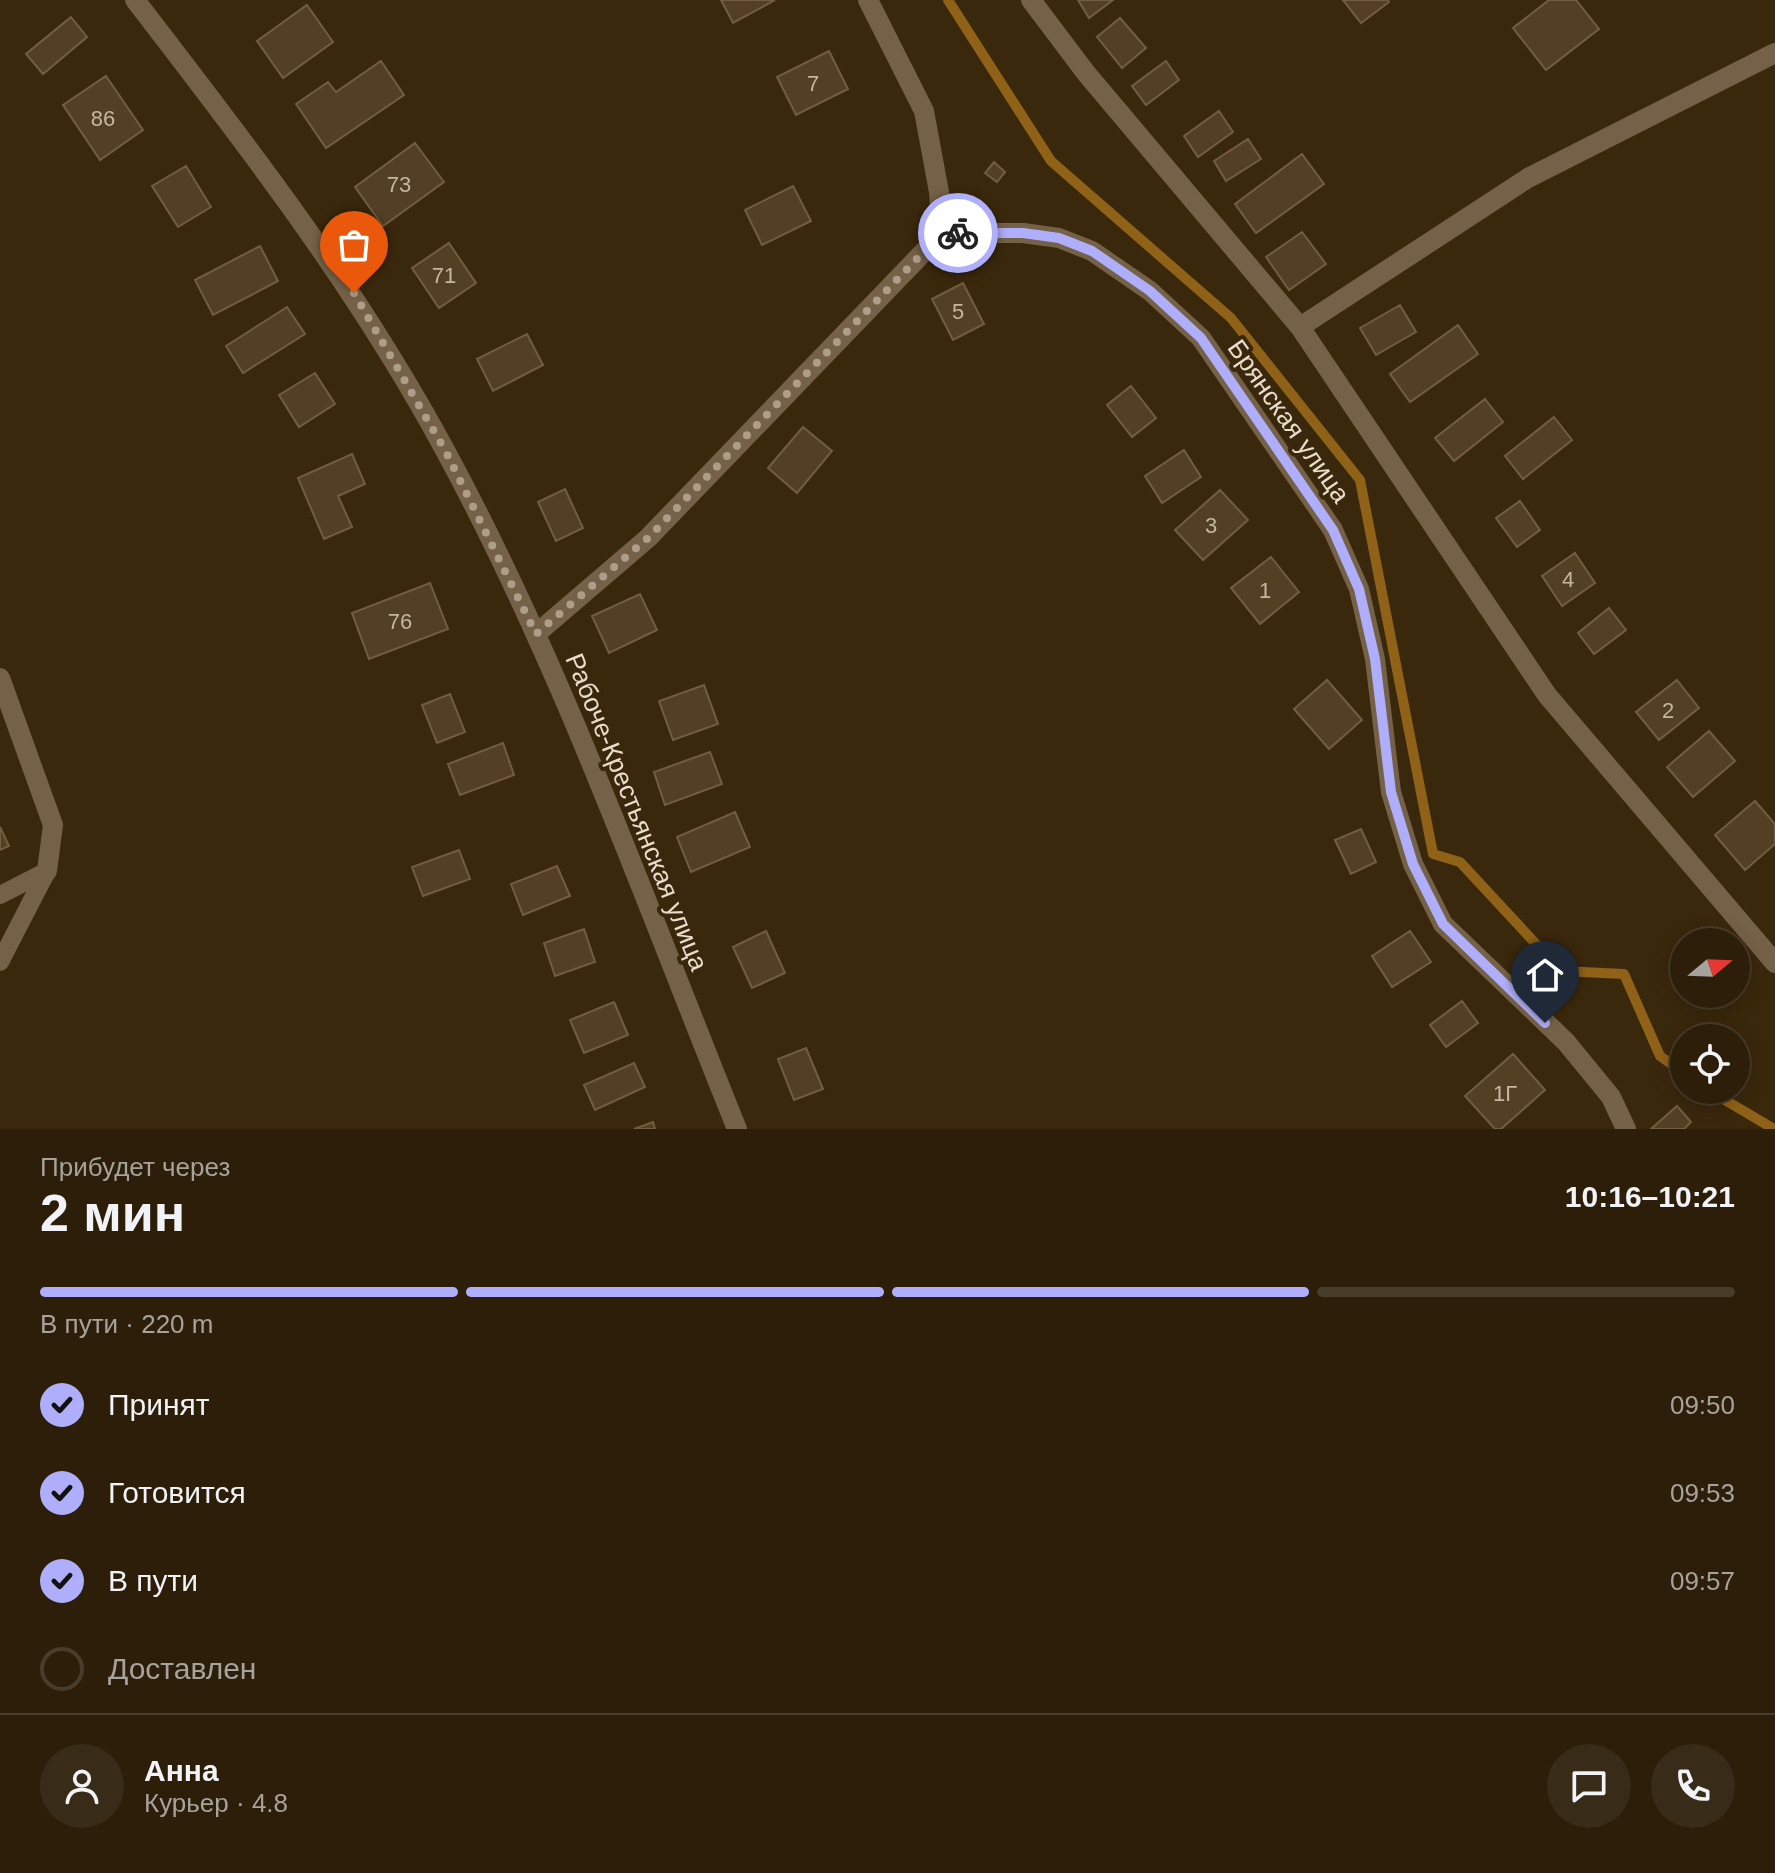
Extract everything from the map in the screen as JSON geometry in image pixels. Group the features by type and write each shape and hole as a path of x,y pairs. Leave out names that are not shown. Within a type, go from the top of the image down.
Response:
{"street":[{"name":"Рабоче-Крестьянская улица","path":"135,0 255,156 354,293 446,452 536,634 737,1129"},
{"path":"536,634 648,538 942,233 939,192 924,111 868,0"},
{"path":"1031,0 1086,73 1300,327 1547,695 1775,963"},
{"path":"1300,327 1528,178 1775,53"},
{"name":"Брянская улица","path":"942,233 1023,233 1059,238 1092,251 1150,291 1201,338 1333,530 1359,589 1375,659 1391,792 1413,864 1443,924 1566,1042 1611,1097 1626,1129"},
{"path":"0,678 53,825 47,871"}],"lane":[{"path":"0,895 47,871"},
{"path":"0,962 47,871"}],"building":[{"path":"721,0 775,0 733,23"},
{"path":"1078,0 1113,0 1089,18"},
{"path":"1343,0 1388,0 1389,2 1361,23"},
{"path":"1549,0 1576,0 1599,29 1546,70 1513,28"},
{"path":"307,5 333,42 283,78 257,41"},
{"path":"71,17 87,37 43,74 26,54"},
{"path":"1120,18 1146,48 1122,68 1097,37"},
{"path":"829,51 848,89 796,115 777,77"},
{"path":"381,61 404,95 326,148 296,104 328,82 336,92"},
{"path":"1166,61 1179,80 1146,105 1132,86"},
{"path":"106,76 143,130 100,160 63,105"},
{"path":"1219,111 1233,132 1198,157 1184,136"},
{"path":"1248,139 1261,159 1226,181 1214,161"},
{"path":"415,143 444,182 383,226 355,187"},
{"path":"1302,154 1324,184 1256,233 1235,204"},
{"path":"994,162 1005,172 997,182 985,173"},
{"path":"186,166 211,207 178,227 152,186"},
{"path":"793,186 811,221 762,245 745,210"},
{"path":"1302,232 1326,264 1289,290 1266,257"},
{"path":"449,243 476,283 439,308 412,268"},
{"path":"260,246 278,281 213,315 195,280"},
{"path":"963,283 984,324 953,340 932,299"},
{"path":"1400,305 1416,332 1376,355 1360,328"},
{"path":"287,307 305,334 243,373 226,346"},
{"path":"1458,325 1478,354 1410,402 1390,374"},
{"path":"527,334 543,365 493,391 477,359"},
{"path":"315,373 335,404 299,427 279,395"},
{"path":"1131,386 1156,418 1132,437 1107,405"},
{"path":"1485,399 1503,422 1454,461 1435,438"},
{"path":"1554,417 1572,440 1523,479 1505,456"},
{"path":"803,427 832,451 797,493 768,468"},
{"path":"1184,450 1201,477 1162,503 1145,476"},
{"path":"352,454 365,484 338,496 352,527 324,539 298,478"},
{"path":"565,489 583,528 556,541 538,502"},
{"path":"1220,490 1248,520 1203,560 1175,530"},
{"path":"1520,501 1540,530 1517,547 1496,518"},
{"path":"1575,553 1595,583 1562,606 1542,576"},
{"path":"1271,557 1299,592 1260,624 1231,588"},
{"path":"430,583 448,629 369,659 352,613"},
{"path":"640,594 657,630 609,653 592,616"},
{"path":"1609,608 1626,630 1594,654 1578,633"},
{"path":"1327,680 1362,720 1329,749 1294,709"},
{"path":"1677,680 1699,708 1659,740 1636,712"},
{"path":"704,685 718,724 673,740 659,701"},
{"path":"450,694 465,732 437,743 422,705"},
{"path":"1709,731 1735,761 1693,797 1667,767"},
{"path":"503,743 514,775 460,795 448,764"},
{"path":"710,752 722,784 665,805 654,772"},
{"path":"1755,801 1775,824 1775,844 1745,870 1715,835"},
{"path":"735,812 750,847 691,872 677,837"},
{"path":"0,827 9,846 0,850"},
{"path":"1361,829 1376,862 1351,874 1335,840"},
{"path":"459,850 470,879 423,896 412,867"},
{"path":"557,866 570,896 523,915 511,884"},
{"path":"584,929 595,962 555,976 544,943"},
{"path":"766,931 785,973 752,988 733,947"},
{"path":"1410,931 1431,962 1392,987 1372,956"},
{"path":"1462,1001 1478,1023 1446,1047 1430,1025"},
{"path":"614,1002 628,1035 584,1053 570,1020"},
{"path":"806,1048 823,1089 794,1100 778,1059"},
{"path":"1513,1054 1545,1090 1501,1129 1495,1129 1465,1096"},
{"path":"634,1063 645,1087 595,1110 584,1085"},
{"path":"1677,1106 1691,1122 1684,1129 1651,1129"},
{"path":"653,1122 655,1129 634,1129"}],"waterway":[{"path":"948,0 1051,161 1231,318 1360,480 1433,854 1460,862 1561,971 1624,974 1660,1056 1670,1063"},
{"path":"1732,1104 1774,1129"}],"way so far":[{"path":"354,293 446,452 536,634 648,538 942,233 958,233"}],"route":[{"path":"958,233 1023,233 1059,238 1092,251 1150,291 1201,338 1333,530 1359,589 1375,659 1391,792 1413,864 1443,924 1545,1023"}]}
